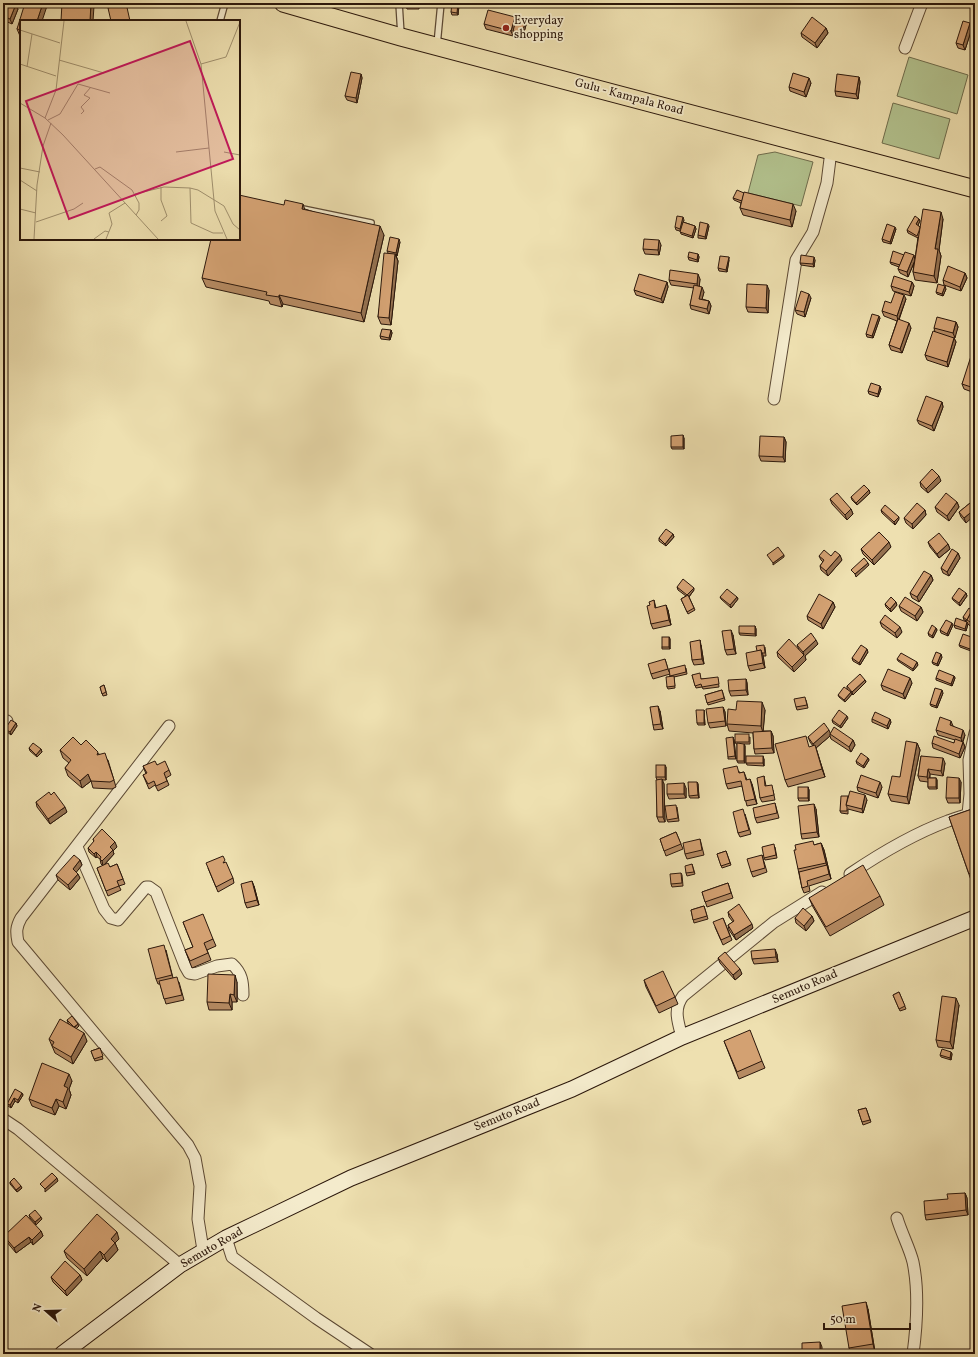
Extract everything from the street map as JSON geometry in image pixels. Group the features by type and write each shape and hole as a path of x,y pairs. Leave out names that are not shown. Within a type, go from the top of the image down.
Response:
{"main road":[{"name":"Gulu - Kampala Road","path":"283,3 326,13 401,37 975,189"},
{"name":"Semuto Road","path":"62,1354 203,1250 351,1178 572,1089 682,1037 975,918"}],"street":[{"path":"905,48 922,3"},
{"path":"774,398 796,260 813,232 827,183 831,151"},
{"path":"168,726 17,925 16,932 18,942 126,1073 188,1145 195,1158 200,1186 198,1219 203,1250"},
{"path":"682,1037 677,1016 678,1002 683,996 774,922 888,849 933,827 971,814 969,760 975,733"},
{"path":"77,847 104,909 111,918 118,920 139,893 146,887 149,887 156,892 189,973 195,974 217,966 232,964 239,970 243,984 243,995"},
{"path":"3,1119 18,1128 180,1266"},
{"path":"897,1218 912,1261 916,1297 916,1332 913,1354"},
{"path":"226,1238 232,1257 292,1302 370,1354"}],"lane":[{"path":"220,20 225,3"},
{"path":"399,3 401,37"},
{"path":"437,46 441,3"},
{"path":"290,206 371,224"}],"green space":[{"path":"909,57 968,75 957,114 897,96"},
{"path":"893,103 950,119 939,159 882,143"},
{"path":"775,152 813,162 801,206 748,193 758,155"}],"building":[{"path":"3,3 16,4 10,19 3,16"},
{"path":"25,3 43,3 37,20 20,20 20,30 17,29"},
{"path":"62,3 91,3 90,20 61,20"},
{"path":"126,3 130,20 111,20 108,8"},
{"path":"406,3 418,3 418,7 406,6"},
{"path":"452,3 458,3 457,13 451,12"},
{"path":"488,10 515,17 511,31 484,24"},
{"path":"812,17 826,28 815,43 801,33"},
{"path":"516,20 525,23 522,33 513,31"},
{"path":"963,21 970,23 963,45 956,43"},
{"path":"975,46 975,54 972,53"},
{"path":"351,72 361,74 356,98 345,96"},
{"path":"793,73 809,78 804,92 789,87"},
{"path":"837,74 859,77 856,94 835,91"},
{"path":"737,190 744,193 742,201 733,198"},
{"path":"744,192 793,204 790,220 740,208"},
{"path":"240,195 284,205 285,200 303,204 302,209 380,226 361,313 279,295 279,297 266,295 267,292 202,278 211,240 240,240"},
{"path":"923,209 941,212 935,249 938,249 934,276 913,272"},
{"path":"677,216 683,217 680,229 675,227"},
{"path":"915,216 919,219 916,224 920,227 917,236 907,230"},
{"path":"683,222 695,226 692,236 680,232"},
{"path":"700,222 708,224 705,237 698,235"},
{"path":"887,224 895,227 890,242 882,239"},
{"path":"390,237 399,239 396,253 387,251"},
{"path":"644,239 659,240 658,250 643,249"},
{"path":"893,251 904,255 900,265 890,262"},
{"path":"689,252 698,254 697,260 688,257"},
{"path":"905,252 914,255 907,272 898,269"},
{"path":"384,253 395,254 389,318 378,317"},
{"path":"801,255 814,257 813,264 800,263"},
{"path":"720,256 729,257 726,270 718,268"},
{"path":"948,266 965,273 960,287 943,280"},
{"path":"670,270 698,274 697,284 669,280"},
{"path":"639,274 667,282 661,299 634,290"},
{"path":"894,276 912,282 909,292 891,286"},
{"path":"747,284 767,285 766,308 746,307"},
{"path":"938,284 945,286 942,294 936,292"},
{"path":"694,285 702,287 699,299 709,301 707,309 690,305"},
{"path":"801,291 809,294 804,312 795,310"},
{"path":"895,292 904,295 897,316 882,311 885,301 891,303"},
{"path":"872,314 879,316 872,336 866,334"},
{"path":"937,317 956,322 953,333 934,328"},
{"path":"898,319 909,323 900,349 889,345"},
{"path":"382,329 391,330 389,338 380,336"},
{"path":"933,331 954,338 947,362 925,355"},
{"path":"972,353 975,354 974,388 962,384"},
{"path":"871,383 880,386 878,394 868,391"},
{"path":"926,396 942,402 932,426 917,420"},
{"path":"683,435 683,447 671,447 671,436"},
{"path":"760,436 784,437 783,457 759,456"},
{"path":"932,469 939,476 926,489 920,482"},
{"path":"864,485 869,490 856,503 851,497"},
{"path":"837,493 851,509 845,515 830,499"},
{"path":"946,493 957,502 947,516 935,507"},
{"path":"975,499 975,509 964,518 959,512"},
{"path":"917,503 925,510 912,524 904,518"},
{"path":"885,505 899,517 894,522 881,510"},
{"path":"666,529 673,534 665,544 659,538"},
{"path":"879,532 889,542 872,560 861,549"},
{"path":"939,533 948,544 937,554 928,542"},
{"path":"778,547 784,555 773,563 767,555"},
{"path":"952,549 958,553 947,572 941,568"},
{"path":"824,550 831,556 835,551 840,555 826,571 820,566 824,560 819,556"},
{"path":"864,558 868,563 855,574 851,570"},
{"path":"924,571 931,575 917,597 910,593"},
{"path":"683,579 694,588 687,595 677,587"},
{"path":"959,588 966,593 959,603 952,598"},
{"path":"727,589 737,597 730,605 720,597"},
{"path":"819,594 833,602 821,624 807,616"},
{"path":"688,595 694,608 687,612 681,599"},
{"path":"891,597 896,602 890,609 885,604"},
{"path":"905,597 921,607 915,616 899,606"},
{"path":"654,600 655,608 666,605 669,620 651,624 647,606 650,605 649,602"},
{"path":"969,608 972,610 967,620 963,617"},
{"path":"973,609 975,610 975,625 967,620"},
{"path":"885,615 900,627 895,633 880,622"},
{"path":"956,618 967,622 965,629 954,625"},
{"path":"946,620 952,623 947,634 940,630"},
{"path":"932,625 936,628 932,636 928,633"},
{"path":"739,626 755,626 755,634 739,633"},
{"path":"731,630 734,649 725,650 722,631"},
{"path":"811,633 816,640 803,652 797,645"},
{"path":"963,634 974,638 970,649 959,645"},
{"path":"662,637 669,637 669,647 662,647"},
{"path":"789,639 804,655 792,667 777,652"},
{"path":"700,640 702,659 692,660 690,642"},
{"path":"764,645 765,653 762,653 761,650 757,651 756,646"},
{"path":"861,645 867,649 859,663 852,658"},
{"path":"761,650 763,663 748,666 746,653"},
{"path":"936,652 941,654 937,664 932,662"},
{"path":"901,653 917,662 913,669 897,659"},
{"path":"665,659 668,669 651,674 648,664"},
{"path":"685,665 686,672 670,676 669,669"},
{"path":"888,669 910,678 903,694 881,685"},
{"path":"939,670 954,676 951,684 936,678"},
{"path":"700,673 701,679 718,677 719,684 702,687 701,684 695,686 692,675"},
{"path":"860,674 865,680 852,692 847,686"},
{"path":"674,676 675,686 667,687 666,677"},
{"path":"746,679 746,690 729,691 728,680"},
{"path":"104,685 106,692 102,694 100,687"},
{"path":"844,687 851,692 844,700 838,695"},
{"path":"935,688 942,690 936,706 930,704"},
{"path":"722,690 724,698 707,703 705,695"},
{"path":"805,697 807,705 796,707 794,699"},
{"path":"737,701 762,702 761,726 727,724 728,709 736,710"},
{"path":"658,706 661,724 653,725 650,707"},
{"path":"723,707 725,721 708,723 706,709"},
{"path":"696,710 704,710 704,723 697,723"},
{"path":"839,710 847,716 840,726 832,720"},
{"path":"875,712 890,719 887,726 872,719"},
{"path":"940,717 951,721 950,725 963,730 961,738 936,730"},
{"path":"11,720 16,723 10,732 5,729"},
{"path":"824,723 829,730 813,744 808,737"},
{"path":"834,727 853,740 849,747 830,734"},
{"path":"771,731 772,748 754,749 753,732"},
{"path":"735,734 749,734 749,742 735,742"},
{"path":"806,736 809,747 815,745 822,769 785,780 775,744"},
{"path":"934,736 954,743 955,739 963,742 959,754 932,743"},
{"path":"73,737 81,745 86,740 98,752 97,755 105,753 114,780 110,782 91,781 88,774 80,781 65,768 71,760 60,750"},
{"path":"733,737 735,756 728,757 726,738"},
{"path":"906,741 917,743 907,797 888,794 892,776 900,777"},
{"path":"33,743 41,749 36,755 29,748"},
{"path":"737,743 744,744 744,761 737,761"},
{"path":"861,753 868,758 863,766 856,761"},
{"path":"746,756 763,756 763,763 746,763"},
{"path":"921,756 943,758 941,771 928,769 927,777 918,776"},
{"path":"155,761 157,765 165,761 169,770 164,773 167,781 156,786 154,781 148,784 143,775 147,773 143,766"},
{"path":"656,765 665,765 665,777 656,777"},
{"path":"737,766 739,773 744,772 746,780 750,779 755,799 745,801 741,781 726,784 723,769"},
{"path":"861,775 880,782 876,793 857,787"},
{"path":"764,776 765,786 772,785 774,795 760,798 757,778"},
{"path":"947,777 959,778 959,798 946,798"},
{"path":"928,778 936,778 936,787 928,787"},
{"path":"662,779 663,817 657,817 656,780"},
{"path":"972,780 975,780 975,795 974,795"},
{"path":"688,782 697,782 698,795 689,796"},
{"path":"684,783 684,794 667,794 667,784"},
{"path":"798,787 808,787 808,798 798,798"},
{"path":"850,791 865,795 862,809 846,805"},
{"path":"49,792 51,795 54,792 65,807 48,819 36,802"},
{"path":"841,796 848,796 846,805 847,811 840,811"},
{"path":"775,803 777,813 755,818 753,808"},
{"path":"814,804 817,832 801,834 798,806"},
{"path":"676,805 678,818 667,820 665,806"},
{"path":"975,808 975,871 969,874 949,817"},
{"path":"743,809 749,830 738,833 733,812"},
{"path":"102,829 115,842 110,847 113,850 102,861 100,859 101,857 96,852 94,854 88,848 94,841 93,839"},
{"path":"676,832 681,844 664,851 660,839"},
{"path":"700,839 702,850 685,854 683,843"},
{"path":"813,841 814,845 821,843 826,863 798,869 794,850 796,850 795,845"},
{"path":"774,844 776,855 764,858 762,847"},
{"path":"726,851 730,863 721,866 717,854"},
{"path":"74,855 80,860 73,869 78,874 68,885 56,875"},
{"path":"762,855 765,868 751,872 747,859"},
{"path":"223,856 225,860 223,863 226,862 233,878 216,887 206,863"},
{"path":"108,863 110,867 117,864 123,879 117,881 119,886 106,891 97,868"},
{"path":"692,864 694,872 686,873 685,866"},
{"path":"827,865 829,874 807,881 808,886 802,888 799,872"},
{"path":"863,865 880,896 826,927 809,898"},
{"path":"681,873 682,883 671,884 670,874"},
{"path":"252,881 257,900 245,903 241,884"},
{"path":"728,883 731,893 705,902 702,892"},
{"path":"739,904 752,924 734,935 728,925 734,921 728,912"},
{"path":"704,906 707,916 693,920 691,910"},
{"path":"803,908 812,916 804,926 795,918"},
{"path":"203,914 213,939 204,943 208,953 190,961 185,950 193,947 183,922"},
{"path":"723,918 730,936 721,940 713,922"},
{"path":"164,945 172,975 156,979 148,949"},
{"path":"775,949 776,957 752,959 751,951"},
{"path":"725,952 740,969 733,975 718,958"},
{"path":"663,971 675,997 656,1006 644,980"},
{"path":"208,974 235,975 234,995 230,994 229,1003 207,1002"},
{"path":"177,977 182,995 164,999 159,981"},
{"path":"899,992 905,1006 899,1009 893,995"},
{"path":"942,996 956,998 950,1042 936,1040"},
{"path":"72,1016 78,1024 74,1027 67,1020"},
{"path":"60,1019 84,1033 71,1057 52,1046 54,1042 49,1039"},
{"path":"750,1030 762,1061 737,1072 724,1041"},
{"path":"100,1048 103,1056 94,1059 91,1051"},
{"path":"942,1049 951,1052 950,1058 940,1055"},
{"path":"42,1063 69,1074 64,1086 68,1088 63,1102 56,1099 52,1108 29,1099"},
{"path":"15,1089 22,1093 18,1100 14,1098 10,1105 7,1104"},
{"path":"866,1108 870,1120 862,1122 858,1110"},
{"path":"52,1173 57,1178 45,1189 40,1184"},
{"path":"14,1178 21,1186 16,1190 10,1182"},
{"path":"965,1193 966,1210 925,1215 924,1201 948,1199 947,1194"},
{"path":"973,1201 975,1201 974,1210"},
{"path":"35,1210 41,1217 35,1222 29,1215"},
{"path":"97,1214 117,1232 111,1239 115,1243 104,1255 100,1251 84,1269 64,1251"},
{"path":"26,1215 41,1231 32,1240 29,1237 14,1248 4,1236"},
{"path":"65,1261 80,1275 65,1291 51,1277"},
{"path":"866,1302 873,1344 849,1348 842,1306"},
{"path":"820,1342 820,1354 802,1354 802,1343"}],"place":[{"name":"Everyday shopping","path":"506,28"}]}
